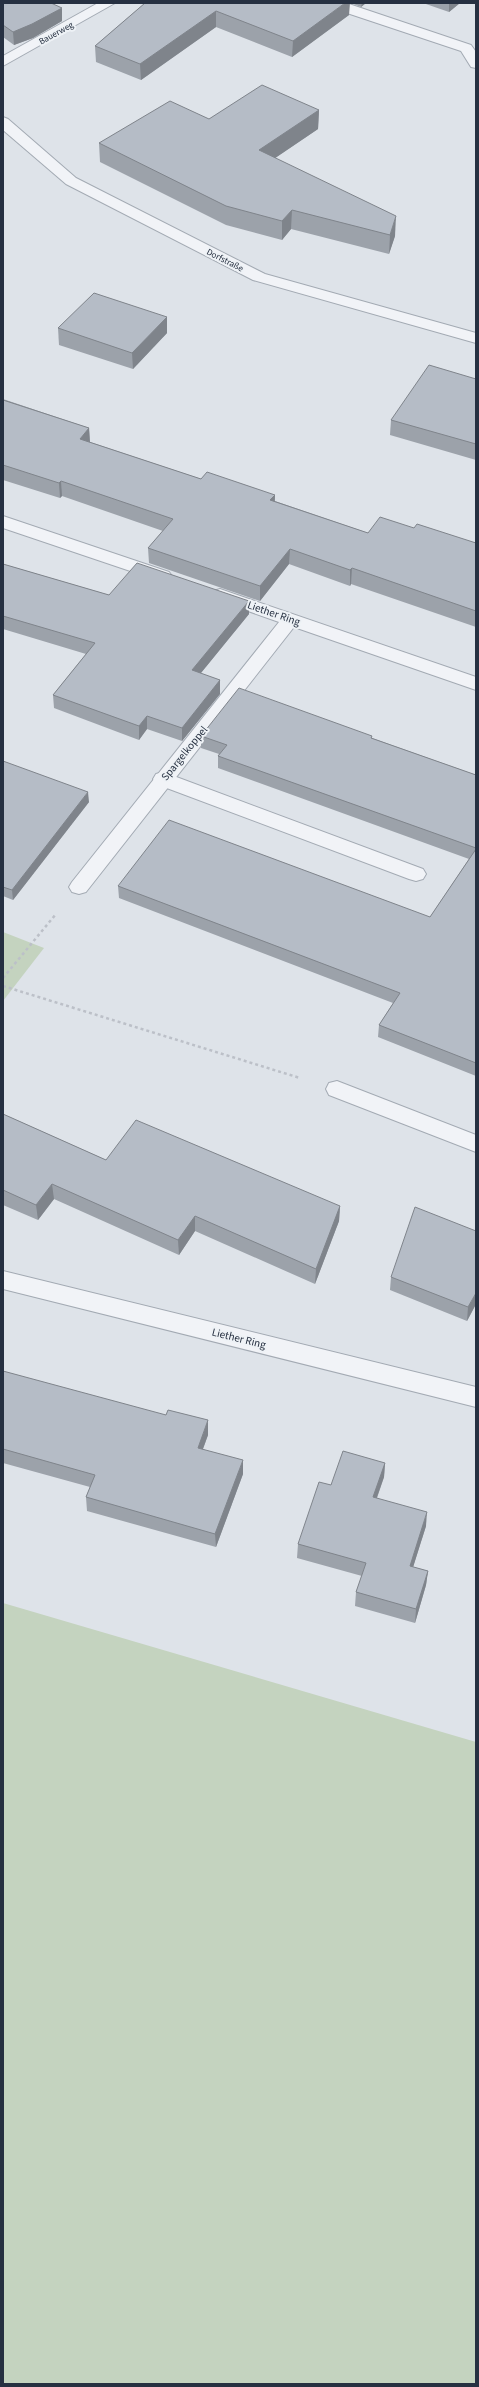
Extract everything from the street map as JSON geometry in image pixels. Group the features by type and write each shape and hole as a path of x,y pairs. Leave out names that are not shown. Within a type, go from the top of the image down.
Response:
{"street":[{"name":"Bauerweg","path":"3,62 108,3"},
{"path":"331,3 377,17 466,48 476,64"},
{"name":"Dorfstraße","path":"3,122 71,181 259,277 476,338"},
{"path":"3,522 177,581"},
{"name":"Liether Ring","path":"200,588 476,684"},
{"name":"Spargelkoppel","path":"79,887 291,619"},
{"path":"163,779 416,874"},
{"path":"337,1089 476,1144"},
{"name":"Liether Ring","path":"3,1280 476,1397"}],"path":[{"path":"3,978 79,887"},
{"path":"3,986 337,1089"}],"green space":[{"path":"3,932 44,948 3,1001"},
{"path":"3,1603 476,1742 476,2384 3,2384"}],"building":[{"path":"3,3 51,3 62,8 13,32 3,25"},
{"path":"145,3 345,3 293,41 216,11 140,64 95,46"},
{"path":"262,85 319,110 259,150 396,216 390,235 292,210 282,221 226,206 99,143 170,101 209,119"},
{"path":"94,293 167,317 132,353 58,328"},
{"path":"429,365 476,379 476,444 391,420"},
{"path":"3,400 89,428 80,439 201,479 207,472 275,495 270,500 368,533 380,517 414,528 417,524 476,543 476,611 352,568 350,570 290,549 260,586 148,548 173,519 61,481 59,483 3,465"},
{"path":"137,563 249,601 192,670 220,680 182,728 147,716 139,726 53,695 95,643 3,616 3,564 109,595"},
{"path":"239,688 372,736 371,738 476,775 476,848 218,756 227,745 201,736"},
{"path":"3,761 88,792 12,890 3,887"},
{"path":"169,820 430,917 476,849 476,1063 379,1025 400,993 118,886"},
{"path":"3,1114 106,1160 136,1120 340,1206 316,1269 195,1216 178,1240 52,1184 36,1205 3,1190"},
{"path":"415,1207 476,1231 476,1293 468,1307 391,1277"},
{"path":"3,1371 166,1415 168,1410 208,1420 198,1448 243,1460 215,1534 86,1497 95,1475 3,1449"},
{"path":"343,1451 385,1463 373,1497 427,1512 410,1566 428,1571 416,1609 356,1592 366,1563 298,1544 319,1482 331,1485"}]}
